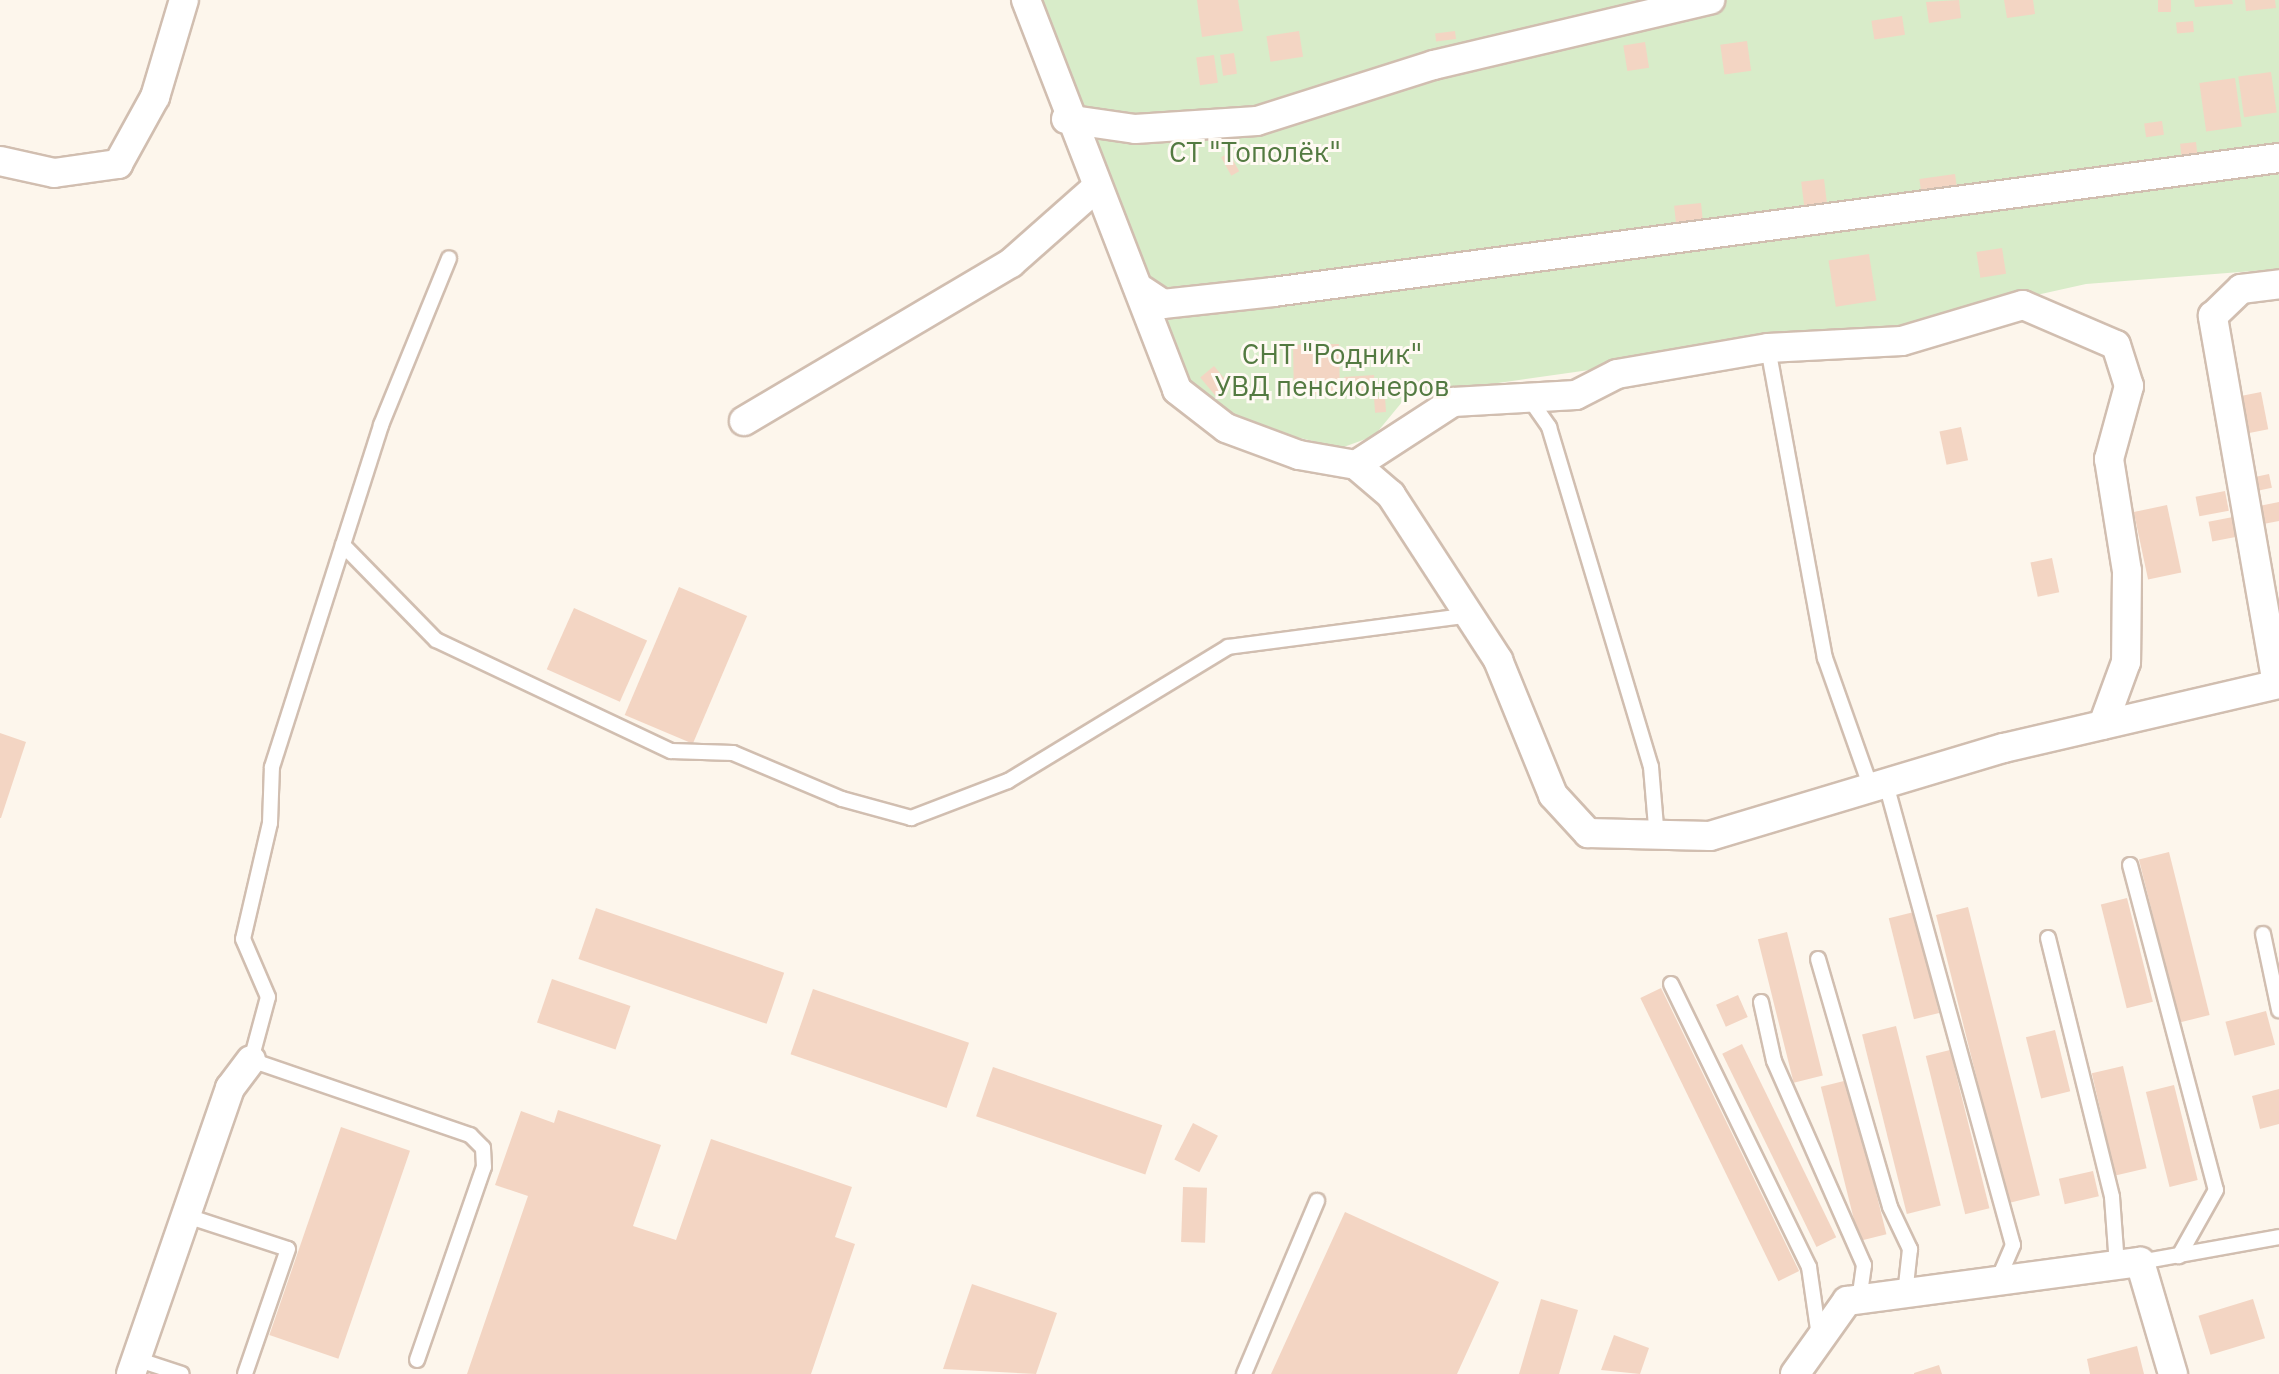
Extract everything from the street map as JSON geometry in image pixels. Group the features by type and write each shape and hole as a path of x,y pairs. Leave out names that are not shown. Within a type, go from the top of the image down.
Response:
{"street":[{"path":"0,161 54,173 118,164 155,97 184,0"},
{"path":"1026,0 1066,119 1097,187 1122,262 1142,290 1163,304 2279,158"},
{"path":"1066,119 1135,129 1257,121 1434,65 1710,0"},
{"path":"744,421 1011,263 1097,187"},
{"path":"1142,290 1148,325 1177,390 1226,428 1299,455 1356,465 1391,495 1470,615 1529,723 1553,795 1588,833 1657,839 1710,836 1878,786 2103,725 2278,684 2213,316 2241,289 2279,284"},
{"path":"1356,465 1453,402 1531,401 1576,395 1617,374 1768,348 1902,341 2023,305 2116,345 2129,386 2109,459 2127,571 2126,662 2103,725"},
{"path":"133,1367 230,1088 251,1060"},
{"path":"1795,1374 1847,1301 2128,1264 2173,1374"}],"lane":[{"path":"417,1360 484,1167 483,1148 470,1135 251,1060 268,997 243,939 270,823 272,767 381,425 449,258"},
{"path":"1768,348 1825,658 1878,786 2013,1245 1997,1282"},
{"path":"1531,401 1549,427 1651,767 1657,839"},
{"path":"343,545 436,640 671,751 733,753 842,799 911,818 1008,781 1228,647 1470,615"},
{"path":"2130,865 2216,1190 2179,1256"},
{"path":"2263,934 2279,1010"},
{"path":"2048,938 2128,1264 2277,1235"},
{"path":"1818,959 1890,1207 1910,1249 1905,1294"},
{"path":"1671,984 1809,1267 1819,1337"},
{"path":"1761,1002 1774,1061 1864,1265 1859,1299"},
{"path":"1244,1374 1317,1201"},
{"path":"184,1215 288,1249 245,1374"},
{"path":"133,1367 182,1374"}],"green space":[{"name":"СТ \"Тополёк\"","path":"1034,0 2279,0 2279,269 2086,284 1892,327 1407,396 1374,436 1341,448 1248,425 1192,385 1155,318"}],"building":[{"path":"1197,0 1238,0 1243,31 1202,37"},
{"path":"1959,0 1961,18 1929,23 1926,2"},
{"path":"2004,0 2033,0 2035,14 2007,18"},
{"path":"2158,0 2171,0 2171,12 2158,12"},
{"path":"2194,0 2232,0 2233,4 2195,7"},
{"path":"2245,0 2275,0 2276,8 2246,11"},
{"path":"1902,16 1905,35 1874,40 1871,21"},
{"path":"2193,21 2194,32 2177,33 2176,22"},
{"path":"1299,31 1303,57 1270,62 1266,36"},
{"path":"1455,31 1456,39 1436,41 1435,33"},
{"path":"1747,41 1751,71 1724,74 1720,45"},
{"path":"1645,42 1649,68 1627,71 1623,45"},
{"path":"1234,53 1237,74 1223,76 1220,55"},
{"path":"1214,55 1218,83 1200,85 1196,58"},
{"path":"2271,72 2277,113 2244,117 2238,77"},
{"path":"2235,78 2242,127 2206,132 2199,83"},
{"path":"2162,121 2164,135 2146,137 2144,124"},
{"path":"2196,142 2198,161 2182,163 2180,144"},
{"path":"1229,153 1239,171 1231,176 1221,157"},
{"path":"1955,174 1957,189 1921,194 1919,179"},
{"path":"1824,179 1827,204 1804,207 1801,182"},
{"path":"1701,203 1703,221 1676,224 1674,206"},
{"path":"2002,248 2006,274 1980,278 1976,252"},
{"path":"1869,254 1876,300 1836,307 1829,260"},
{"path":"1339,344 1340,394 1294,395 1293,345"},
{"path":"1214,366 1230,385 1216,397 1200,378"},
{"path":"1374,375 1375,390 1345,392 1344,377"},
{"path":"2261,392 2268,429 2242,434 2234,397"},
{"path":"1385,397 1386,412 1375,413 1374,398"},
{"path":"1961,427 1968,460 1947,465 1939,432"},
{"path":"2269,474 2272,488 2249,492 2247,479"},
{"path":"2225,491 2229,511 2199,516 2196,497"},
{"path":"2279,502 2279,521 2258,525 2254,507"},
{"path":"2167,505 2181,572 2148,580 2134,512"},
{"path":"2233,517 2237,537 2212,541 2208,522"},
{"path":"2052,558 2059,592 2038,597 2030,563"},
{"path":"679,587 747,616 693,744 625,715"},
{"path":"574,608 647,641 620,702 547,669"},
{"path":"0,733 26,742 1,818 0,818"},
{"path":"2169,852 2210,1015 2180,1023 2139,859"},
{"path":"2127,898 2153,1002 2127,1008 2101,905"},
{"path":"1968,907 2040,1195 2008,1203 1936,915"},
{"path":"596,908 784,973 767,1024 578,959"},
{"path":"1914,912 1939,1013 1914,1019 1889,918"},
{"path":"1787,932 1823,1076 1794,1083 1758,939"},
{"path":"552,979 630,1006 616,1050 537,1022"},
{"path":"1661,988 1799,1271 1778,1281 1640,998"},
{"path":"813,989 969,1043 947,1108 791,1054"},
{"path":"1738,995 1748,1017 1726,1027 1716,1005"},
{"path":"2266,1011 2275,1045 2234,1056 2225,1022"},
{"path":"1896,1026 1941,1206 1907,1214 1862,1034"},
{"path":"2055,1030 2070,1091 2041,1098 2026,1037"},
{"path":"1742,1044 1836,1237 1816,1247 1722,1054"},
{"path":"1950,1050 1989,1208 1965,1214 1926,1056"},
{"path":"2123,1066 2147,1168 2115,1176 2092,1073"},
{"path":"993,1067 1162,1125 1145,1174 976,1116"},
{"path":"1848,1080 1886,1234 1859,1241 1821,1087"},
{"path":"2174,1085 2198,1180 2170,1187 2146,1092"},
{"path":"2279,1089 2279,1124 2260,1129 2252,1096"},
{"path":"558,1110 661,1145 633,1226 676,1240 711,1139 852,1187 835,1237 855,1244 811,1374 467,1374 528,1196 495,1185 521,1111 554,1123"},
{"path":"1193,1123 1218,1136 1199,1172 1174,1160"},
{"path":"341,1127 410,1151 338,1359 269,1335"},
{"path":"2093,1171 2099,1196 2065,1204 2059,1179"},
{"path":"1183,1187 1207,1188 1205,1243 1181,1242"},
{"path":"1345,1212 1499,1282 1457,1374 1271,1374"},
{"path":"972,1284 1057,1313 1036,1374 943,1369"},
{"path":"1541,1299 1578,1310 1559,1374 1519,1374"},
{"path":"2253,1299 2265,1338 2210,1355 2198,1316"},
{"path":"1614,1335 1649,1348 1640,1374 1601,1370"},
{"path":"2137,1346 2144,1374 2090,1374 2087,1359"},
{"path":"1939,1365 1942,1374 1914,1374 1914,1373"}],"park label":[{"name":"СНТ \"Родник\" УВД пенсионеров","path":"1332,370"}]}
